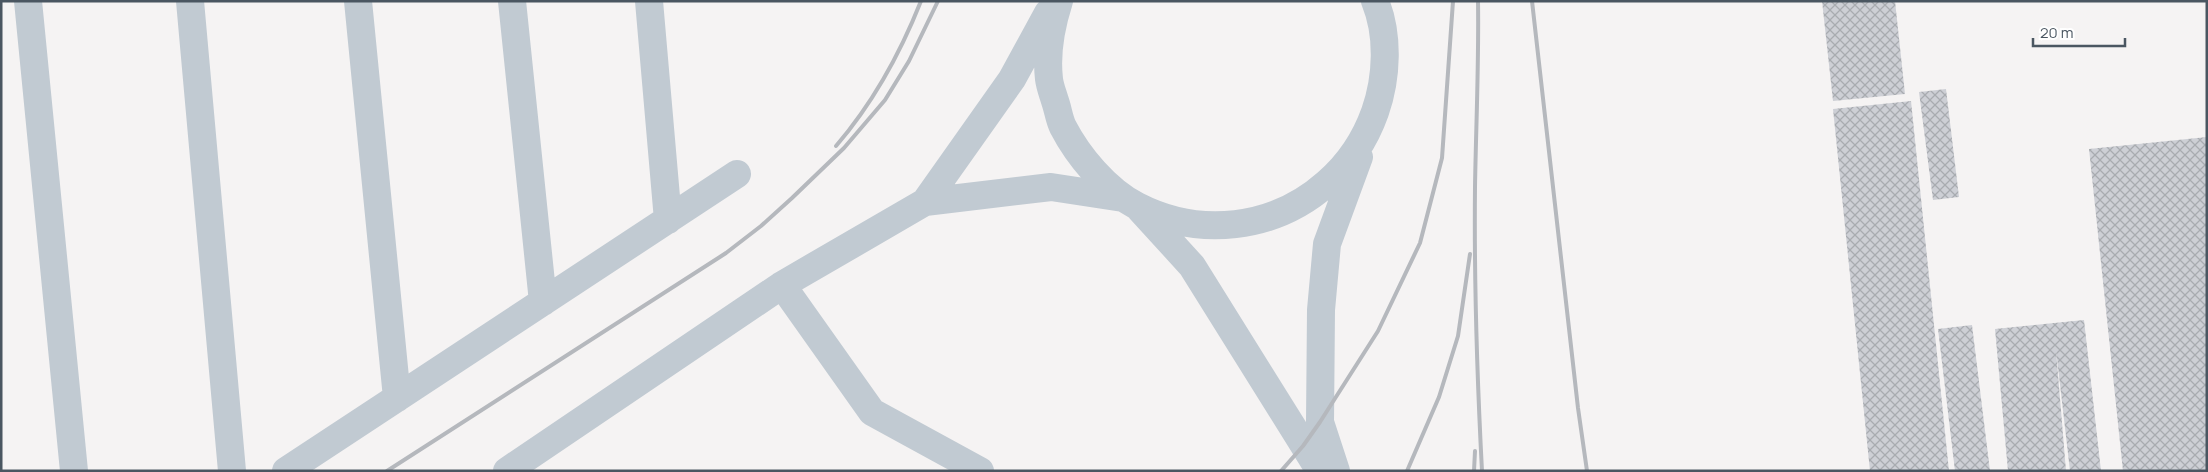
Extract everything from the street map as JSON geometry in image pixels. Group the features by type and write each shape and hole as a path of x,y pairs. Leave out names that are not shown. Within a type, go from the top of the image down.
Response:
{"street":[{"path":"28,1 74,471"},
{"path":"190,1 232,471"},
{"path":"358,1 397,398"},
{"path":"512,1 543,302"},
{"path":"649,1 668,220"},
{"path":"925,202 1012,79 1055,1"},
{"path":"1059,1 1050,32 1049,79 1062,126 1088,166 1130,202 1192,266 1320,471"},
{"path":"1336,471 1320,422 1320,310 1328,244 1379,100 1384,70 1384,39 1376,4"},
{"path":"507,471 782,285 925,202 1051,187 1130,202 1180,222 1225,226 1270,218 1310,198 1344,168 1369,130"},
{"path":"286,471 737,174"},
{"path":"782,285 872,412 980,471"}],"building":[{"path":"1822,1 1895,1 1905,94 1833,101"},
{"path":"1946,89 1959,197 1933,200 1919,92"},
{"path":"1911,101 1949,471 1870,471 1833,109"},
{"path":"2207,137 2207,471 2123,471 2089,149"},
{"path":"2084,320 2101,471 2070,471 2056,350 2066,471 2008,471 1995,329"},
{"path":"1972,325 1990,471 1955,471 1938,329"}],"railway":[{"path":"836,146 874,95 895,59 921,1"},
{"path":"387,471 726,253 761,226 844,148 885,100 909,61 938,1"},
{"path":"1281,471 1303,446 1320,422 1378,331 1420,243 1442,158 1453,1"},
{"path":"1478,1 1475,258 1482,471"},
{"path":"1532,1 1578,408 1587,471"},
{"path":"1407,471 1439,397 1458,336 1470,254"},
{"path":"1474,471 1475,451"}]}
